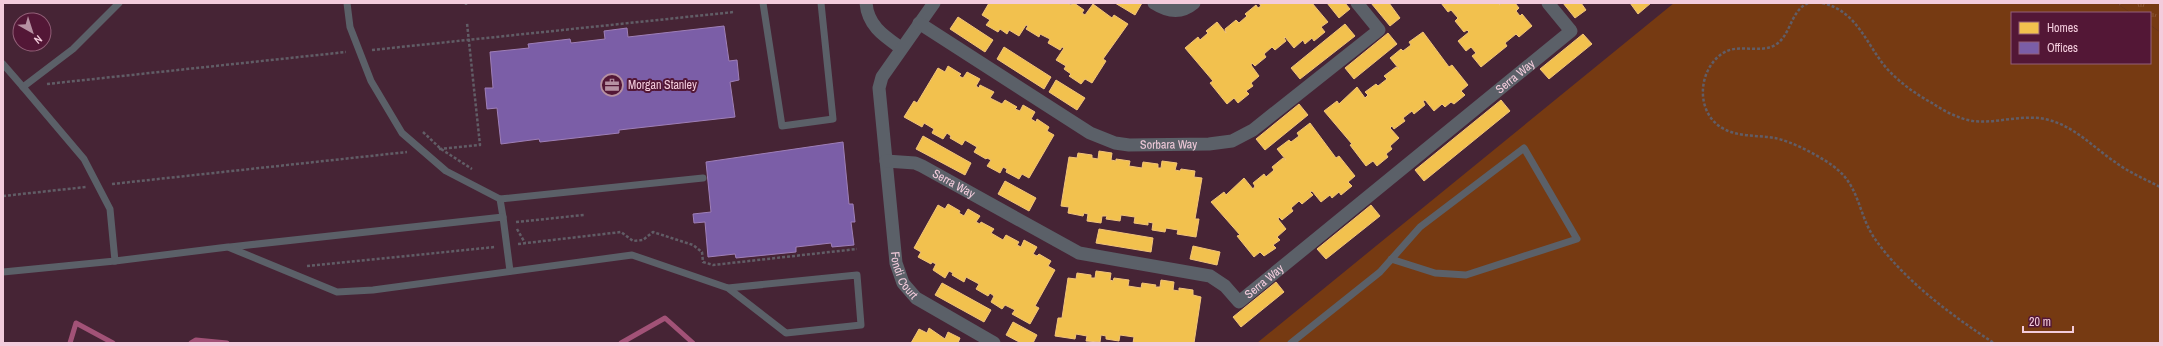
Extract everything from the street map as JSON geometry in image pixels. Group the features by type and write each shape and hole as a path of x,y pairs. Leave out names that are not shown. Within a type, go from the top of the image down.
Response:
{"street":[{"path":"866,3 867,14 874,26 901,48"},
{"name":"Fondi Court","path":"934,3 882,77 879,88 896,263 903,283 923,304 994,343"},
{"path":"1154,3 1163,9 1175,11 1186,9 1194,3"},
{"name":"Sorbara Way","path":"919,24 1090,133 1102,139 1129,144 1209,144 1232,141 1253,130 1379,30 1357,3"},
{"name":"Serra Way","path":"886,161 910,162 922,166 1079,253 1210,276 1225,286 1239,302 1571,31 1548,3"}],"lane":[{"path":"23,87 73,49 119,3"},
{"path":"347,3 350,27 371,81 402,133 446,171 500,199 703,178"},
{"path":"763,3 782,126 833,119 820,3"},
{"path":"3,64 84,159 110,210 115,261"},
{"path":"1291,343 1380,272 1391,259 1420,227 1524,148 1577,239 1466,275 1435,273 1391,259"},
{"path":"500,199 510,271"},
{"path":"3,272 115,261 503,217"},
{"path":"228,247 337,292 373,290 632,255 728,288 786,334 861,325 857,275 728,288"}],"path":[{"path":"1808,3 1797,12 1784,36 1776,44 1766,48 1734,48 1722,54 1712,63 1704,77 1702,89 1708,112 1713,121 1723,129 1739,134 1781,139 1792,143 1837,169 1848,180 1857,194 1874,236 1905,274 1955,317 1994,343"},
{"path":"1822,3 1840,10 1852,18 1874,53 1891,73 1931,103 1955,116 1973,121 2022,116 2049,120 2072,130 2087,139 2116,163 2160,187"},
{"path":"367,51 734,12"},
{"path":"440,149 480,144 467,23"},
{"path":"42,83 346,52"},
{"path":"423,132 440,149 475,171"},
{"path":"112,184 412,152"},
{"path":"3,196 89,186"},
{"path":"516,214 517,229 525,243"},
{"path":"516,222 584,215"},
{"path":"518,244 621,232 633,241 643,240 653,232 693,245 702,252 703,262 713,265 857,250"},
{"path":"301,269 305,267 496,246"}],"green space":[{"path":"1674,3 2116,3 2130,12 2011,12 2011,64 2151,64 2151,26 2160,32 2160,343 1257,343"},
{"path":"2116,3 2160,3 2160,32 2151,26 2151,12 2130,12"}],"building: Homes":[{"path":"989,3 1067,3 1071,5 1074,3 1084,10 1082,13 1085,15 1093,4 1112,18 1114,15 1128,24 1103,59 1106,61 1092,83 1085,79 1081,84 1069,76 1071,74 1064,69 1066,66 1056,60 1064,48 1062,47 1060,50 1048,43 1050,39 1040,34 1039,37 1026,29 1028,26 1026,25 1019,36 1009,30 1007,34 1000,29 998,32 986,25 990,20 982,15"},
{"path":"1115,3 1142,3 1135,15"},
{"path":"1259,3 1312,3 1328,22 1321,27 1325,32 1314,41 1312,38 1305,44 1303,40 1294,48 1285,37 1284,38 1286,41 1275,50 1272,47 1264,54 1266,57 1255,66 1252,63 1251,65 1259,76 1251,83 1253,86 1246,91 1249,94 1238,103 1234,98 1227,104 1210,83 1213,81 1185,48 1198,37 1200,40 1208,33 1206,31 1217,22 1226,33 1225,29 1236,20 1239,23 1247,16 1245,14 1256,5 1258,8 1261,6"},
{"path":"1327,3 1345,3 1350,9 1339,18"},
{"path":"1371,3 1389,3 1400,18 1390,26"},
{"path":"1441,3 1501,3 1499,5 1502,3 1515,3 1519,8 1516,11 1520,16 1522,14 1532,26 1519,37 1516,34 1505,43 1507,46 1481,67 1472,56 1476,53 1471,47 1466,51 1458,41 1469,32 1467,30 1464,32 1455,21 1458,18 1451,10 1448,12"},
{"path":"1563,3 1581,3 1586,10 1575,18"},
{"path":"1630,3 1651,3 1638,14"},
{"path":"958,17 993,40 985,52 950,29"},
{"path":"1345,24 1355,36 1300,79 1291,68"},
{"path":"1423,32 1449,67 1452,65 1468,85 1461,91 1465,95 1454,104 1451,102 1445,107 1442,104 1434,111 1425,100 1423,101 1425,105 1414,114 1412,111 1403,118 1405,121 1394,129 1392,126 1390,128 1399,138 1390,146 1392,149 1386,154 1388,157 1377,166 1373,161 1366,166 1350,145 1352,144 1324,111 1337,101 1339,104 1357,87 1365,98 1368,95 1365,92 1376,84 1378,86 1387,79 1384,76 1396,67 1399,69 1390,58 1401,49 1403,51 1411,45 1409,42"},
{"path":"1388,33 1397,44 1354,79 1345,68"},
{"path":"1583,34 1592,44 1549,79 1540,69"},
{"path":"1004,47 1051,77 1044,89 997,59"},
{"path":"948,66 961,74 959,76 963,78 967,72 980,79 976,86 979,88 980,85 994,92 990,98 1002,104 1005,100 1017,107 1015,109 1020,111 1023,105 1035,112 1031,119 1036,122 1037,119 1049,127 1047,131 1054,135 1029,178 1022,174 1019,179 1006,172 1007,169 1003,167 1000,173 987,166 991,160 986,159 974,152 977,147 965,140 962,145 950,138 951,136 947,133 943,139 932,133 934,129 924,123 922,127 904,117 914,101 917,103 938,68 945,72"},
{"path":"1056,80 1085,98 1077,110 1049,92"},
{"path":"1501,100 1510,111 1424,181 1415,170"},
{"path":"1299,104 1308,115 1265,150 1256,139"},
{"path":"1310,123 1336,158 1339,156 1355,176 1348,182 1352,186 1341,195 1339,192 1332,198 1330,195 1321,202 1312,191 1310,192 1313,195 1302,204 1299,201 1291,208 1293,211 1282,220 1279,217 1278,219 1286,229 1277,237 1280,240 1273,245 1276,248 1264,256 1260,252 1254,257 1237,236 1240,235 1211,202 1224,192 1226,195 1244,178 1253,189 1255,186 1253,183 1264,174 1266,177 1274,170 1272,167 1283,158 1286,160 1277,149 1289,140 1291,142 1299,136 1297,133"},
{"path":"923,136 971,163 965,175 916,149"},
{"path":"1099,151 1112,153 1111,160 1116,161 1116,159 1130,161 1129,166 1142,168 1143,162 1158,164 1158,168 1161,168 1162,161 1177,163 1175,170 1180,171 1181,169 1195,171 1194,177 1202,178 1195,219 1199,219 1196,237 1177,234 1178,230 1166,228 1165,232 1152,230 1153,223 1148,222 1148,225 1134,223 1135,217 1121,215 1120,221 1106,219 1107,216 1102,216 1101,223 1087,221 1088,214 1084,213 1083,216 1068,213 1069,207 1061,206 1069,157 1077,158 1078,153 1092,155 1092,158 1098,159"},
{"path":"1005,181 1036,198 1029,211 998,194"},
{"path":"948,204 960,211 959,213 964,216 968,209 980,216 976,222 980,224 981,222 994,229 991,233 1003,240 1006,235 1019,242 1017,245 1021,247 1024,240 1037,247 1033,254 1037,256 1039,254 1051,261 1048,266 1055,270 1035,306 1039,308 1030,324 1012,314 1015,310 1005,305 1002,309 991,302 994,296 990,293 988,296 976,289 979,284 966,277 964,282 952,275 953,273 949,271 945,278 933,270 936,264 932,262 931,264 918,257 921,252 914,248 938,205 945,209"},
{"path":"1371,205 1380,216 1326,259 1317,249"},
{"path":"1099,229 1153,238 1151,252 1096,243"},
{"path":"1193,246 1220,252 1217,265 1190,259"},
{"path":"1096,271 1111,273 1110,280 1113,281 1114,278 1129,280 1128,286 1141,288 1142,283 1160,287 1161,280 1174,282 1173,290 1179,291 1179,288 1193,290 1193,295 1201,297 1194,343 1133,343 1134,337 1120,335 1119,341 1106,339 1106,336 1101,335 1100,342 1086,341 1087,336 1076,334 1075,339 1055,336 1058,318 1062,318 1068,278 1076,279 1077,273 1091,275 1091,278 1095,278"},
{"path":"1276,282 1284,292 1241,327 1233,317"},
{"path":"942,283 991,310 984,322 935,295"},
{"path":"1013,322 1037,335 1033,343 1021,343 1006,335"},
{"path":"929,328 945,339 948,332 960,338 958,343 911,343 919,329 927,333"}],"building: Offices":[{"name":"Morgan Stanley","path":"724,26 729,61 737,60 739,80 730,82 735,117 619,130 619,133 540,142 539,139 501,144 497,108 487,109 485,88 493,88 490,52 529,48 528,44 570,39 571,43 605,39 604,31 627,28 628,37"},
{"path":"843,142 849,204 853,204 855,222 851,222 854,245 832,247 831,243 796,247 796,252 736,258 735,254 708,257 705,222 694,223 693,214 711,212 706,162"}],"waterway":[{"path":"621,343 665,318 693,343"},
{"path":"70,343 76,323 113,343"},
{"path":"191,343 196,340 227,343"}],"place":[{"name":"Morgan Stanley","path":"612,85"}]}
